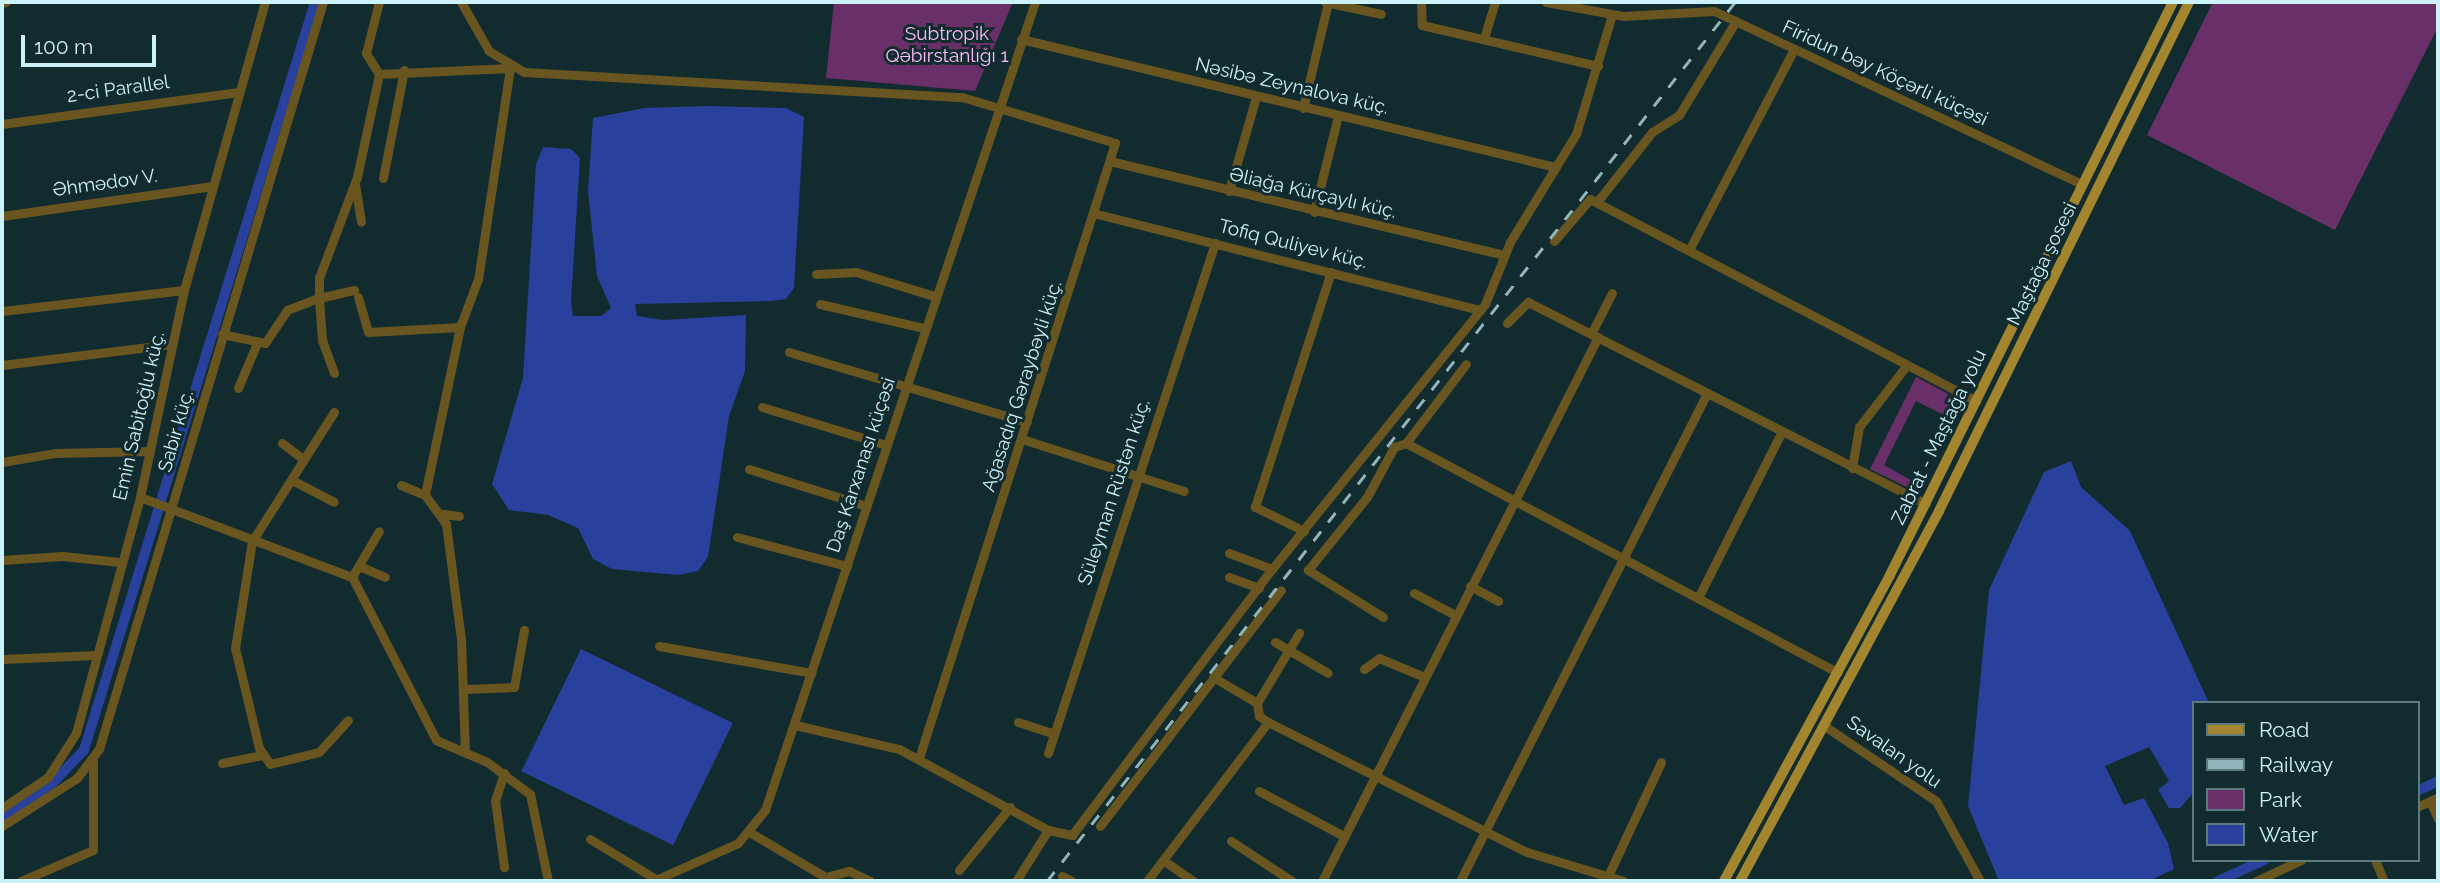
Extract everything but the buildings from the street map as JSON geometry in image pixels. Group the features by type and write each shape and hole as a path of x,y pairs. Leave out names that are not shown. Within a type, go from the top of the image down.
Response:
{"main road":[{"name":"Zabrat - Maştağa yolu","path":"1724,881 1838,673 1926,504 2173,2"},
{"name":"Maştağa şosesi","path":"1740,881 1826,727 2097,191 2189,2"},
{"path":"2082,184 2097,191"},
{"path":"1812,719 1826,727"}],"street":[{"name":"Emin Sabitoğlu küç.","path":"2,807 48,777 66,755 120,562 144,498 150,452 184,290 265,2"},
{"name":"Sabir küç.","path":"21,881 93,850 93,761 323,2"},
{"path":"334,373 322,340 319,278 355,184 379,74 366,52 380,2"},
{"path":"461,2 479,38 510,68"},
{"name":"Daş Karxanası küçəsi","path":"751,833 769,801 795,725 934,296 1035,2"},
{"path":"1303,108 1326,2 1381,15"},
{"path":"1421,2 1422,25 1598,66"},
{"path":"1484,38 1494,2"},
{"name":"Firidun bəy Köçərli küçəsi","path":"1546,2 1612,15 1702,8 2082,184"},
{"path":"795,725 919,758 1048,830 1072,835 1272,569 1480,310 1504,255 1580,124 1612,15"},
{"path":"1597,202 1652,132 1679,115 1736,22"},
{"name":"Nəsibə Zeynalova küç.","path":"1021,39 1556,167"},
{"path":"1689,250 1794,49"},
{"path":"379,74 404,70 510,68 552,76 764,81 998,104 1109,138 1118,149 1114,162"},
{"path":"425,495 460,327 478,279 510,68"},
{"path":"383,178 404,70"},
{"name":"2-ci Parallel","path":"2,124 239,92"},
{"path":"1229,191 1256,97"},
{"path":"1314,212 1338,116"},
{"name":"Əliağa Kürçaylı küç.","path":"1114,162 1314,212 1504,255"},
{"name":"Ağasadıq Gəraybəyli küç.","path":"919,758 1114,162"},
{"path":"355,184 361,222"},
{"name":"Əhmədov V.","path":"2,216 213,186"},
{"path":"1554,241 1584,201 1597,202 1976,401"},
{"name":"Tofiq Quliyev küç.","path":"1097,214 1480,310"},
{"name":"Süleyman Rüstən küç.","path":"1048,753 1215,243"},
{"path":"816,274 856,272 934,296"},
{"path":"1304,531 1255,508 1331,272"},
{"path":"2,311 184,290"},
{"path":"222,334 257,343 269,341 287,310 319,298 356,293 368,332 460,327"},
{"path":"1322,881 1373,773 1595,336 1612,293"},
{"path":"1507,323 1528,302 1706,395 1926,504"},
{"path":"820,304 924,328"},
{"path":"238,388 257,343"},
{"path":"2,365 173,344"},
{"path":"789,352 1027,422"},
{"path":"1383,617 1308,570 1367,497 1394,447 1406,443 1466,364"},
{"path":"1852,468 1859,427 1907,365"},
{"path":"1460,881 1621,556 1706,395"},
{"path":"762,407 886,444"},
{"path":"334,412 253,541 234,648 262,755 277,765 305,759 348,720"},
{"path":"1698,598 1782,433"},
{"path":"1022,439 1184,491"},
{"path":"282,443 303,458"},
{"path":"1406,443 1838,673"},
{"path":"2,462 55,453 150,452"},
{"path":"749,469 866,506"},
{"path":"292,480 334,502"},
{"path":"401,485 425,495 443,514 465,689 465,751"},
{"path":"144,498 352,577 436,740 465,751 504,773 530,794 548,881"},
{"path":"443,514 459,516"},
{"path":"352,577 379,531"},
{"path":"737,537 847,566"},
{"path":"1228,554 1272,569"},
{"path":"2,560 62,556 120,562"},
{"path":"359,566 385,578"},
{"path":"1229,577 1259,588"},
{"path":"1470,586 1499,601"},
{"path":"1100,826 1281,590"},
{"path":"1413,593 1455,615"},
{"path":"465,689 514,687 524,630"},
{"path":"1299,633 1257,703 1259,716 1553,862 1623,881"},
{"path":"1275,642 1328,673"},
{"path":"659,646 812,673"},
{"path":"2,659 96,655"},
{"path":"1364,669 1379,658 1422,677"},
{"path":"1213,677 1257,703"},
{"path":"1018,722 1054,734"},
{"path":"1147,881 1268,722"},
{"name":"Savalan yolu","path":"1826,727 1936,801 1980,881"},
{"path":"222,763 262,755"},
{"path":"2,826 93,761"},
{"path":"1607,878 1661,762"},
{"path":"504,773 495,800 504,867"},
{"path":"1259,791 1345,836"},
{"path":"2434,799 2438,819"},
{"path":"959,870 1010,807"},
{"path":"1016,881 1048,830"},
{"path":"590,839 656,881 751,833 830,879 849,871 870,881"},
{"path":"1231,841 1292,881"},
{"path":"1163,860 1193,881"},
{"path":"2256,881 2297,862"},
{"path":"2376,862 2384,881"},
{"path":"1062,876 1072,881"}],"green space":[{"name":"Subtropik Qəbirstanlığı 1","path":"834,2 1013,2 975,91 826,78"},
{"path":"2213,2 2438,2 2438,27 2335,230 2147,135"},
{"path":"1916,377 1962,401 1946,416 1916,401 1884,465 1914,482 1919,493 1870,469"}],"water":[{"path":"644,108 786,108 804,117 794,288 786,299 772,301 635,304 637,316 663,320 746,315 745,371 729,416 708,557 698,571 678,575 612,569 593,559 578,528 548,515 509,510 492,484 523,378 536,164 543,147 571,149 580,158 571,302 573,316 601,316 611,308 597,276 588,191 593,118"},
{"path":"2071,461 2081,487 2130,531 2208,701 2192,701 2192,794 2180,808 2169,808 2158,790 2169,781 2149,747 2105,766 2124,805 2144,798 2168,843 2174,869 2149,881 1999,881 1968,806 1989,590 2044,472"},
{"path":"581,649 733,723 673,845 521,771"}],"waterway":[{"path":"2,817 45,791 84,750 315,2"},
{"path":"2419,790 2438,781"},
{"path":"2218,881 2260,862"}],"railway":[{"path":"1047,881 1735,2"}]}
